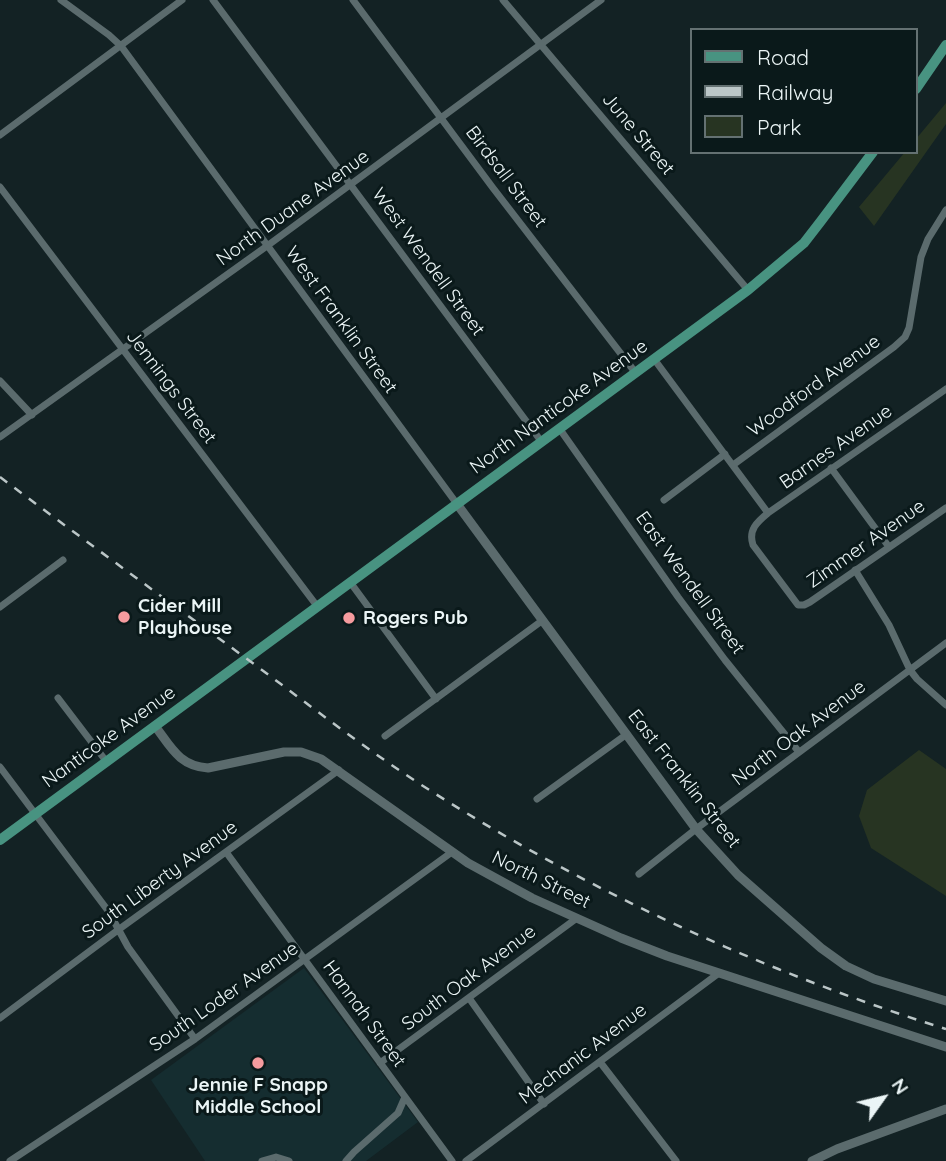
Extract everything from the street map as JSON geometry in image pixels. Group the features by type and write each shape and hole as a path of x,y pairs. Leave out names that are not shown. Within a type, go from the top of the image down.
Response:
{"main road":[{"path":"918,86 945,47"},
{"name":"North Nanticoke Avenue","path":"240,664 748,290 804,243 871,154"},
{"name":"Nanticoke Avenue","path":"0,840 240,664"}],"street":[{"name":"West Franklin Street","path":"61,0 121,46 457,504"},
{"path":"0,135 183,0"},
{"name":"West Wendell Street","path":"213,0 541,441"},
{"name":"Birdsall Street","path":"353,0 635,372"},
{"name":"June Street","path":"503,0 748,290"},
{"name":"North Duane Avenue","path":"0,437 352,185 601,0"},
{"name":"Jennings Street","path":"0,187 317,606"},
{"name":"Woodford Avenue","path":"733,465 905,337 909,328 921,257 928,239 946,210"},
{"path":"654,359 768,513"},
{"path":"0,381 32,415"},
{"name":"Barnes Avenue","path":"804,605 798,605 753,545 753,528 768,513 946,389"},
{"name":"East Wendell Street","path":"559,428 678,597 799,752"},
{"path":"664,500 725,454"},
{"path":"831,468 889,547"},
{"name":"East Franklin Street","path":"457,504 696,829 720,856 821,948 846,965 874,979 946,1001"},
{"name":"Zimmer Avenue","path":"804,605 946,508"},
{"path":"0,607 63,560"},
{"path":"855,570 889,625 910,670 946,705"},
{"path":"350,582 436,699"},
{"path":"385,736 543,620"},
{"name":"North Oak Avenue","path":"639,874 946,643"},
{"path":"58,698 106,761"},
{"name":"North Street","path":"155,726 178,756 187,764 196,767 208,768 284,752 301,752 321,759 452,852 501,882 577,918 667,956 946,1047"},
{"path":"537,799 627,734"},
{"path":"0,767 109,912 118,930 195,1039"},
{"name":"South Liberty Avenue","path":"0,1018 339,770"},
{"name":"Hannah Street","path":"226,852 452,1161"},
{"name":"South Loder Avenue","path":"10,1161 195,1039 452,852"},
{"name":"South Oak Avenue","path":"380,1063 577,918"},
{"name":"Mechanic Avenue","path":"466,1161 719,973"},
{"path":"469,998 544,1104"},
{"path":"600,1062 676,1161"},
{"path":"346,1161 398,1113 405,1097"},
{"path":"812,1161 837,1149 946,1109"},
{"path":"262,1161 276,1157 289,1161"}],"shaded area":[{"path":"304,968 418,1122 366,1161 205,1161 151,1080"}],"green space":[{"path":"946,103 946,124 874,226 859,207 903,154 918,154 918,137"},
{"path":"919,750 946,769 946,896 871,848 859,816 867,790"}],"railway":[{"path":"0,477 357,741 482,822 609,892 741,954 877,1006 946,1029"}],"place":[{"name":"Cider Mill Playhouse","path":"124,617"},
{"name":"Rogers Pub","path":"349,618"},
{"name":"Jennie F Snapp Middle School","path":"258,1063"}]}
